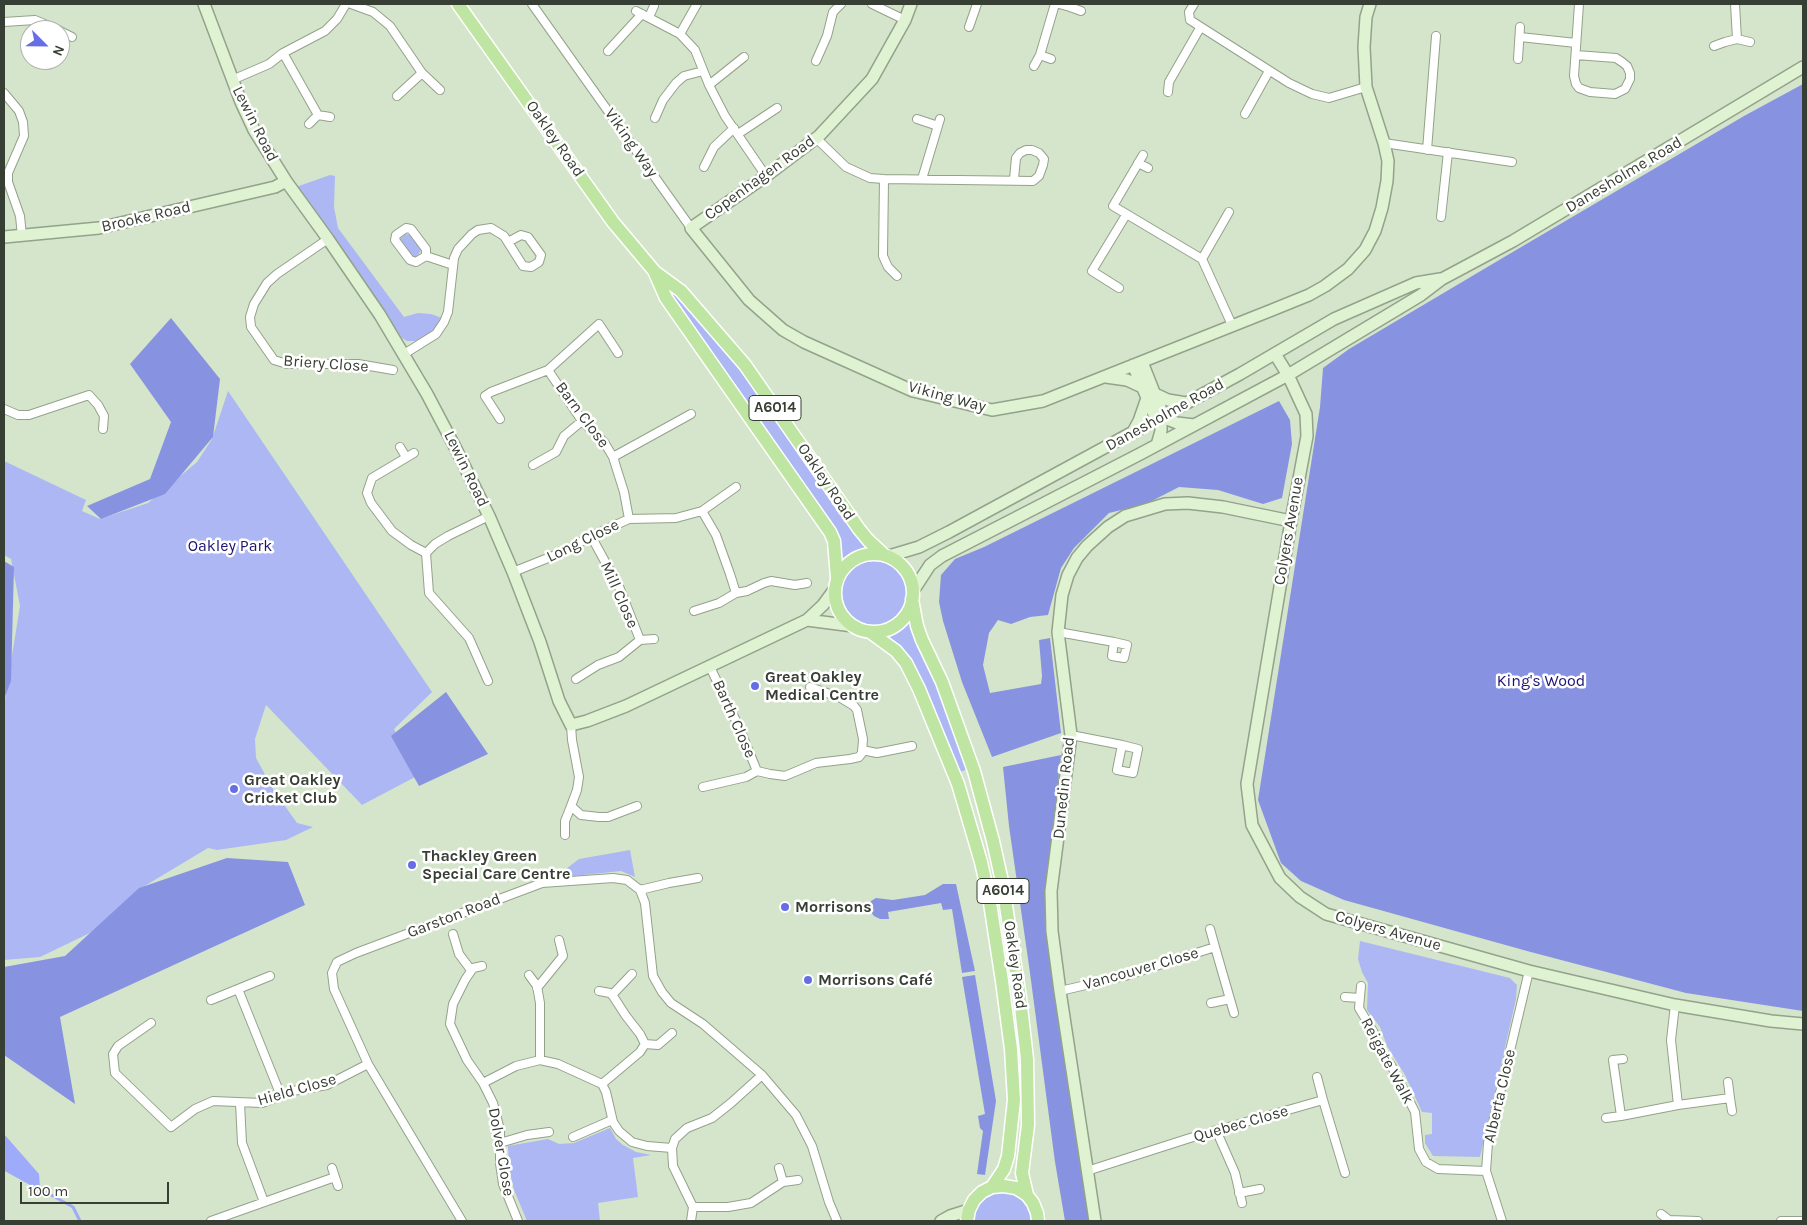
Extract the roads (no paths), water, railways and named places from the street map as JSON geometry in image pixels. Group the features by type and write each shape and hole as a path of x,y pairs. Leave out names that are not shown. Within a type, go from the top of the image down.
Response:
{"main road":[{"name":"Oakley Road","path":"458,4 614,222 654,272 666,298 830,532 834,541 836,584"},
{"name":"Oakley Road","path":"654,272 681,292 745,365 859,529 868,540 886,555"},
{"path":"872,553 886,555 899,562 911,580 913,595 909,611 897,624 881,631 870,632 853,626 845,620 839,611 835,601 836,584 843,568 851,560 861,555 872,553"},
{"name":"Oakley Road","path":"913,595 920,633 945,690 974,771 991,832 1002,886 1020,998 1027,1059 1028,1125 1022,1173 1027,1195 1033,1203 1038,1221"},
{"name":"Oakley Road","path":"870,632 896,651 906,663 919,689 958,784 981,862 990,903 1011,1049 1013,1092 1011,1138 1004,1169 992,1187 982,1192 974,1200 968,1216"},
{"path":"992,1187 1016,1188 1027,1195"}],"street":[{"name":"Lewin Road","path":"204,4 232,80 254,130 286,181 380,315 448,432 489,516 513,572 543,651 559,701 571,726"},
{"path":"232,80 269,64 324,31 337,19 346,4"},
{"path":"351,4 373,12 390,26 422,73 440,90"},
{"name":"Viking Way","path":"532,4 691,228 749,300 783,330 804,342 913,390 992,410 1043,401 1309,295 1348,269 1365,250 1375,231 1382,208 1388,174 1388,161 1384,143 1366,87 1364,48 1366,16 1370,4"},
{"path":"680,34 697,4"},
{"path":"816,61 827,36 833,12 841,4"},
{"path":"872,4 905,20"},
{"name":"Copenhagen Road","path":"691,228 766,176 816,138 872,79 905,20 911,4"},
{"path":"969,27 977,4"},
{"path":"1034,66 1040,55 1057,4 1070,5 1081,11"},
{"path":"1194,4 1189,12 1190,20 1289,83 1312,94 1329,98 1366,87"},
{"path":"1576,55 1616,58 1622,62 1627,66 1630,73 1630,79 1625,89 1615,94 1606,94 1590,92 1579,88 1574,76 1579,4"},
{"path":"1735,4 1737,39"},
{"path":"608,52 642,14 654,6"},
{"path":"642,14 680,34 695,50 709,85 725,116 766,176"},
{"path":"4,22 20,21"},
{"path":"1518,59 1520,27"},
{"path":"1168,92 1169,82 1200,28"},
{"path":"1427,150 1436,36"},
{"path":"1520,37 1576,42"},
{"path":"1714,46 1737,39 1750,42"},
{"path":"284,54 318,116"},
{"path":"1040,55 1051,59"},
{"path":"709,85 744,56"},
{"name":"Danesholme Road","path":"913,595 930,565 942,556 1288,375 1421,295 1442,279 1513,241 1803,67"},
{"path":"655,118 663,100 676,83 684,76 703,71"},
{"path":"1245,114 1269,71"},
{"path":"397,96 422,73"},
{"path":"4,93 19,111 23,122 24,136 8,173 8,182 20,216 22,236"},
{"path":"704,167 714,147 736,131 776,108"},
{"path":"309,124 318,116 330,117"},
{"path":"917,119 939,123 922,178"},
{"path":"816,138 851,170 870,178 1014,179 1033,181 1039,176 1044,160 1032,150 1020,153 1016,158 1014,179"},
{"path":"1384,143 1512,162"},
{"path":"1441,217 1448,152"},
{"path":"1142,155 1113,206 1202,259 1232,325"},
{"path":"1138,163 1148,168"},
{"path":"884,179 883,256 888,267 897,276"},
{"name":"Brooke Road","path":"4,237 103,227 275,187 286,181"},
{"path":"1202,259 1229,212"},
{"path":"1119,288 1092,271 1126,215"},
{"path":"426,256 426,249 411,229 406,228 396,235 395,240 410,260 416,262 426,256 453,265"},
{"path":"404,354 436,334 444,322 448,312 453,265 458,249 465,240 478,230 491,228 497,231 508,242 523,266 531,267 539,262 541,255 528,237 521,235 508,242"},
{"name":"Briery Close","path":"328,239 276,274 267,283 254,304 250,317 251,327 274,360 287,364 358,364 393,370"},
{"name":"Danesholme Road","path":"886,555 919,546 949,532 1275,354 1334,319 1416,283 1442,279"},
{"path":"500,418 485,396 548,370 599,324 618,353"},
{"path":"1133,432 1141,416 1154,367 1166,352"},
{"name":"Colyers Avenue","path":"1275,354 1288,375 1306,414 1307,436 1247,784 1252,825 1280,878 1300,897 1326,914 1529,971 1675,1005 1770,1021 1803,1024"},
{"path":"1138,363 1149,391 1154,414 1177,422 1194,425"},
{"name":"Barn Close","path":"548,370 582,421 604,442 613,457 624,492 629,519"},
{"path":"1104,376 1127,380 1168,400 1186,402"},
{"path":"4,409 18,415 29,415 89,395 98,405 104,416 103,429"},
{"path":"613,457 690,414"},
{"path":"1157,445 1161,431 1161,417"},
{"path":"533,465 556,452 569,431 582,421"},
{"path":"400,447 410,455 372,478 367,492 371,503 392,531 426,553"},
{"name":"Long Close","path":"513,572 563,552 591,536 629,519 676,518 702,511 736,487"},
{"name":"Dunedin Road","path":"1095,1221 1052,931 1051,891 1071,735 1058,632 1062,596 1068,575 1077,558 1108,527 1125,516 1165,504 1188,503 1223,507 1291,521"},
{"path":"702,511 719,542 736,593"},
{"path":"488,681 469,638 429,593 426,553 435,544 448,536 489,516"},
{"name":"Mill Close","path":"576,679 598,666 619,657 640,640 620,589 591,536"},
{"path":"694,611 719,603 736,593 747,591 771,581 795,586 807,583"},
{"path":"565,835 565,821 577,790 579,777 571,726 587,722 626,706 807,620 823,605 836,584"},
{"path":"807,620 853,626"},
{"path":"1058,632 1114,642"},
{"path":"640,640 654,639"},
{"name":"Barth Close","path":"710,667 738,725 757,771"},
{"path":"810,687 841,698 854,706 857,710 863,739 862,750 877,752 912,746"},
{"path":"1071,735 1122,745"},
{"name":"Barth Close","path":"703,787 746,777 757,771 785,776 821,762 858,757 862,750"},
{"path":"571,806 581,815 599,817 608,816 637,806"},
{"name":"Garston Road","path":"462,1221 368,1064 334,988 332,973 337,962 356,953 542,883 622,878 640,890"},
{"path":"698,878 640,890 644,903 652,967 657,984 671,1003 703,1024 762,1075 796,1115 812,1146 826,1194 837,1221"},
{"path":"1210,930 1215,948"},
{"path":"453,934 459,954 471,970 477,966 482,966"},
{"path":"537,988 562,956 559,940"},
{"name":"Vancouver Close","path":"1060,991 1125,976 1215,948 1234,1013"},
{"name":"Dolver Close","path":"471,970 453,1004 450,1024 466,1060 483,1083 498,1116 503,1184 518,1221"},
{"name":"Alberta Close","path":"1502,1221 1486,1171 1488,1144 1529,971"},
{"path":"612,995 632,974"},
{"path":"529,975 537,988 540,1003 540,1060"},
{"path":"211,1000 270,976"},
{"name":"Reigate Walk","path":"1361,986 1359,1008 1374,1033 1380,1051 1391,1065 1415,1112 1419,1149 1426,1162 1438,1170 1486,1171"},
{"path":"238,989 281,1096"},
{"path":"600,990 612,995 645,1044"},
{"path":"1345,997 1360,998"},
{"path":"1211,1003 1230,999"},
{"path":"1675,1005 1671,1040 1678,1105"},
{"name":"Hield Close","path":"151,1023 118,1046 113,1054 115,1073 171,1127 195,1109 212,1101 262,1103 293,1091 327,1085 368,1064"},
{"path":"645,1044 658,1045 672,1033"},
{"path":"602,1084 640,1052 645,1044"},
{"path":"1621,1116 1613,1060 1623,1058"},
{"path":"483,1083 516,1066 540,1060 558,1064 602,1084 606,1092 612,1120 619,1131 632,1142 647,1146 672,1148"},
{"path":"691,1221 693,1207 673,1166 672,1148 675,1139 687,1128 712,1118 762,1075"},
{"path":"1316,1076 1345,1172"},
{"path":"1728,1082 1732,1110"},
{"path":"1606,1118 1730,1098"},
{"name":"Quebec Close","path":"1087,1170 1216,1130 1322,1100"},
{"path":"240,1103 242,1143 264,1202"},
{"path":"573,1137 612,1120"},
{"path":"1216,1130 1235,1173 1242,1204"},
{"path":"500,1143 527,1135 549,1132"},
{"path":"332,1168 338,1186"},
{"path":"779,1168 783,1182"},
{"path":"211,1221 335,1177"},
{"path":"693,1207 728,1207 751,1203 783,1182 798,1180"},
{"path":"1239,1193 1260,1189"},
{"path":"1660,1214 1668,1220 1698,1221"},
{"path":"941,1221 950,1216 968,1216"},
{"path":"1781,1221 1803,1221"}],"waterway":[{"path":"4,1169 73,1207 80,1221"}],"place":[{"name":"Great Oakley Medical Centre","path":"755,686"},
{"name":"Great Oakley Cricket Club","path":"234,789"},
{"name":"Thackley Green Special Care Centre","path":"412,865"},
{"name":"Morrisons","path":"785,907"},
{"name":"Morrisons Café","path":"808,980"}],"park label":[{"name":"Oakley Park","path":"230,546"},
{"name":"King's Wood","path":"1541,681"}]}
